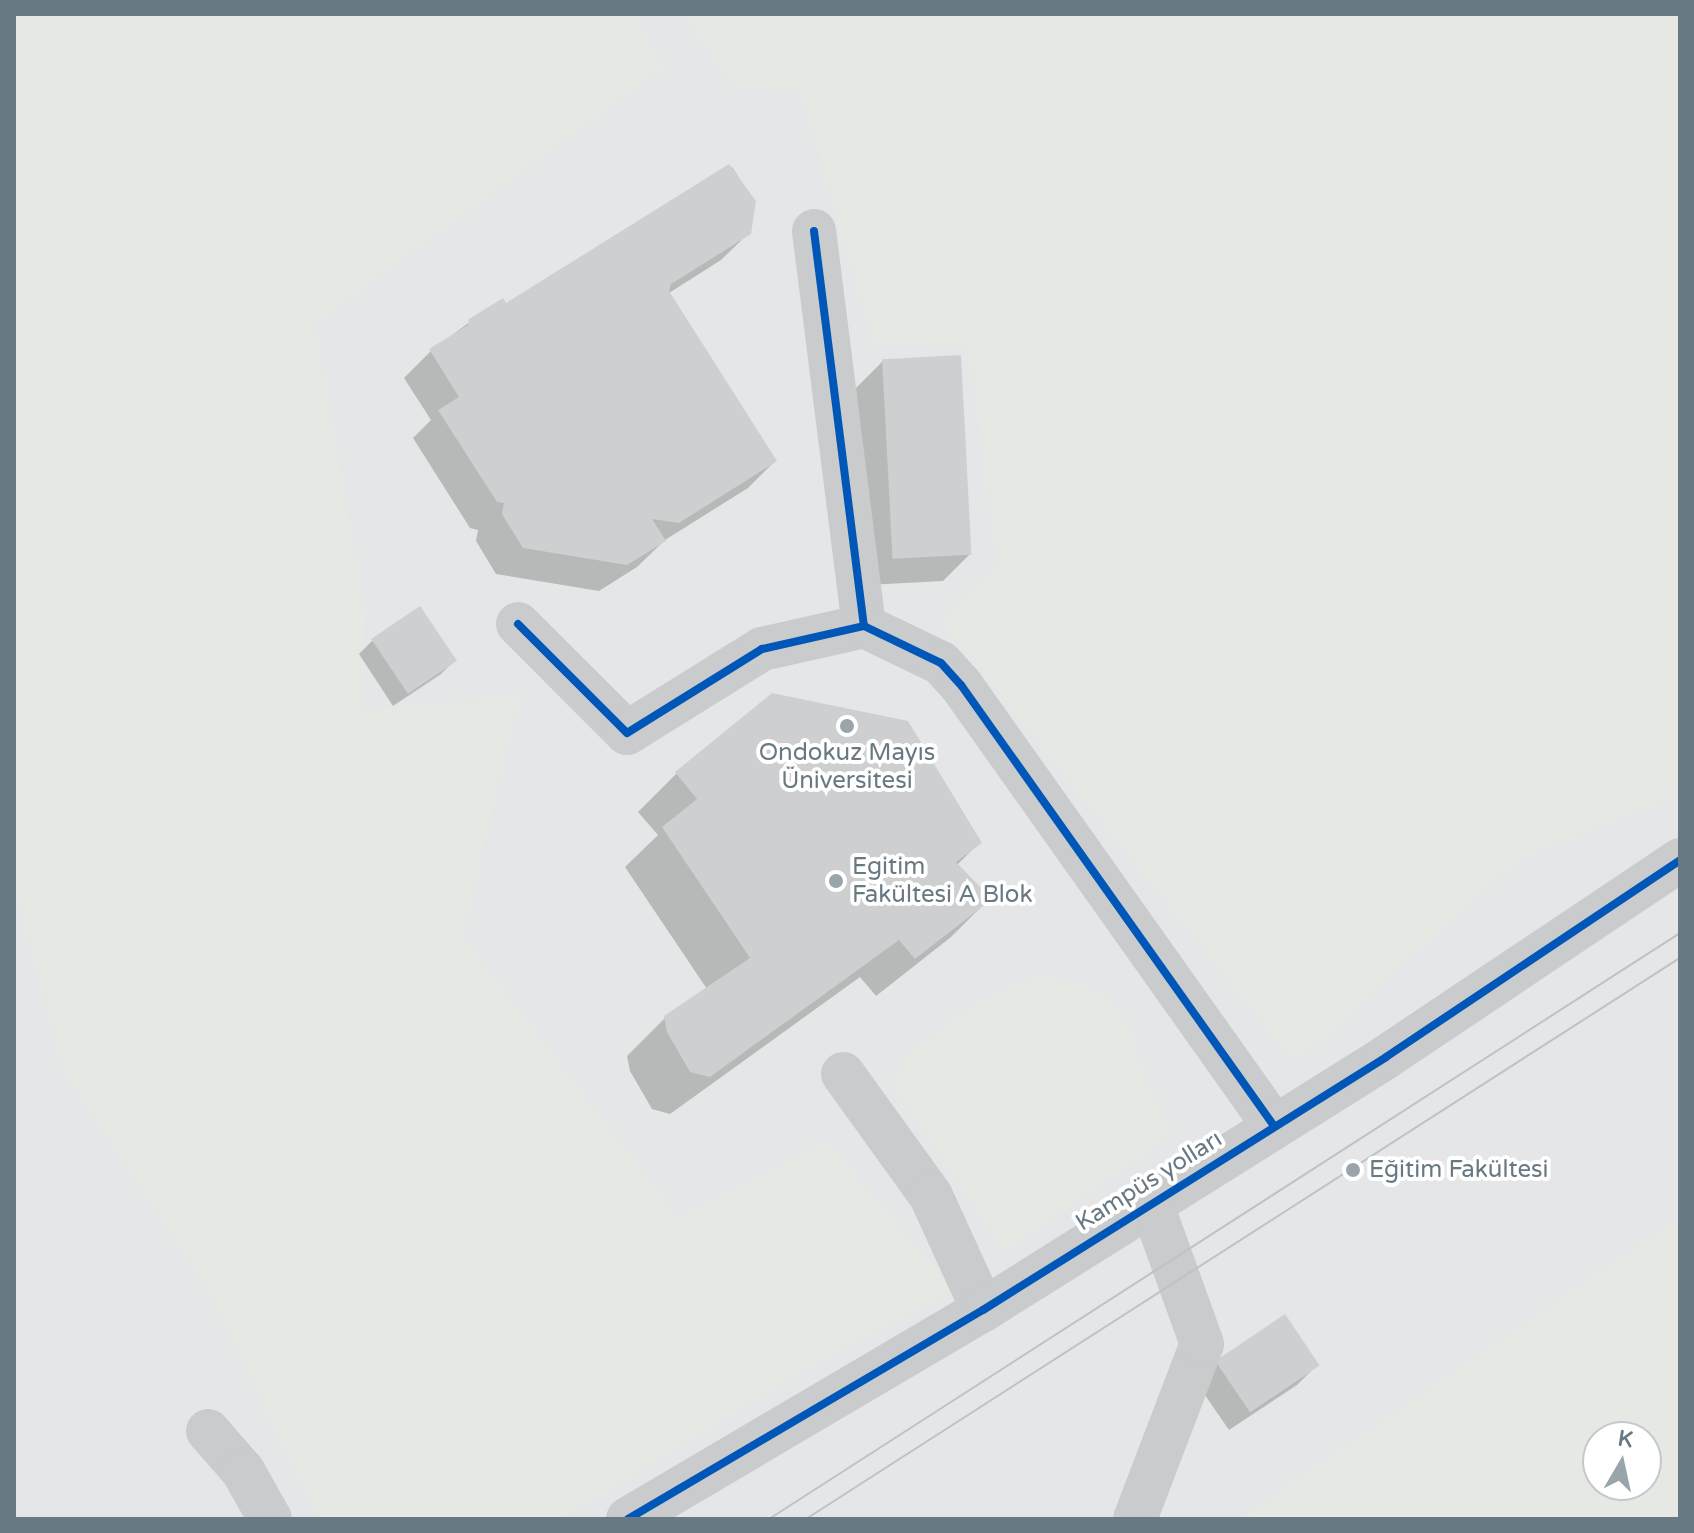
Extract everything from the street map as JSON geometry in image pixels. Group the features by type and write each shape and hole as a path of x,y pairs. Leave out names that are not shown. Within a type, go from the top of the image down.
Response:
{"street":[{"path":"814,231 864,626"},
{"path":"518,624 627,733 762,649 864,626 941,663 961,685 1274,1126"},
{"name":"Kampüs yolları","path":"628,1519 983,1310 1386,1057 1680,860"},
{"path":"843,1074 931,1196 983,1310"},
{"name":"Kampüs yolları","path":"1135,1519 1202,1344 1151,1202"},
{"path":"208,1431 243,1471 270,1519"}],"shaded area":[{"name":"Ondokuz Mayıs Üniversitesi","path":"14,14 1680,14 1680,1519 14,1519"},
{"path":"14,14 634,14 664,67 315,324 365,611 362,709 520,696 462,936 678,1218 827,1141 953,1291 800,1372 562,1519 320,1519 205,1285 64,1073 14,882"},
{"path":"683,14 1680,14 1680,794 1520,858 1295,1063 940,619 998,563 969,348 873,341 801,92 732,85"},
{"path":"1040,977 1079,984 1106,997 1132,1031 1136,1058 1173,1134 1005,1250 891,1084 907,1055 983,1000 1015,983"},
{"path":"1680,1217 1680,1519 1240,1519"}],"building":[{"path":"729,164 756,201 751,234 671,284 669,291 777,461 679,523 652,519 666,541 627,565 523,548 502,514 504,503 497,502 438,410 459,397 429,349 503,298 506,303"},
{"path":"961,355 971,555 893,559 882,359"},
{"path":"420,606 457,661 408,694 371,639"},
{"name":"Egitim Fakültesi A Blok","path":"772,693 908,721 982,843 956,862 992,899 915,959 899,940 710,1077 690,1072 667,1032 664,1016 750,958 662,827 697,799 675,772"},
{"path":"1285,1314 1320,1365 1250,1412 1215,1361"}],"tram line":[{"path":"769,1519 1680,933"},
{"path":"806,1519 1680,958"}],"cycle path":[{"path":"814,231 864,626"},
{"path":"518,624 627,733 762,649 864,626 941,663 961,685 1274,1126"},
{"path":"628,1519 983,1310 1386,1057 1680,860"}],"place":[{"name":"Ondokuz Mayıs Üniversitesi","path":"847,726"},
{"name":"Egitim Fakültesi A Blok","path":"836,881"},
{"name":"Eğitim Fakültesi","path":"1353,1170"}]}
